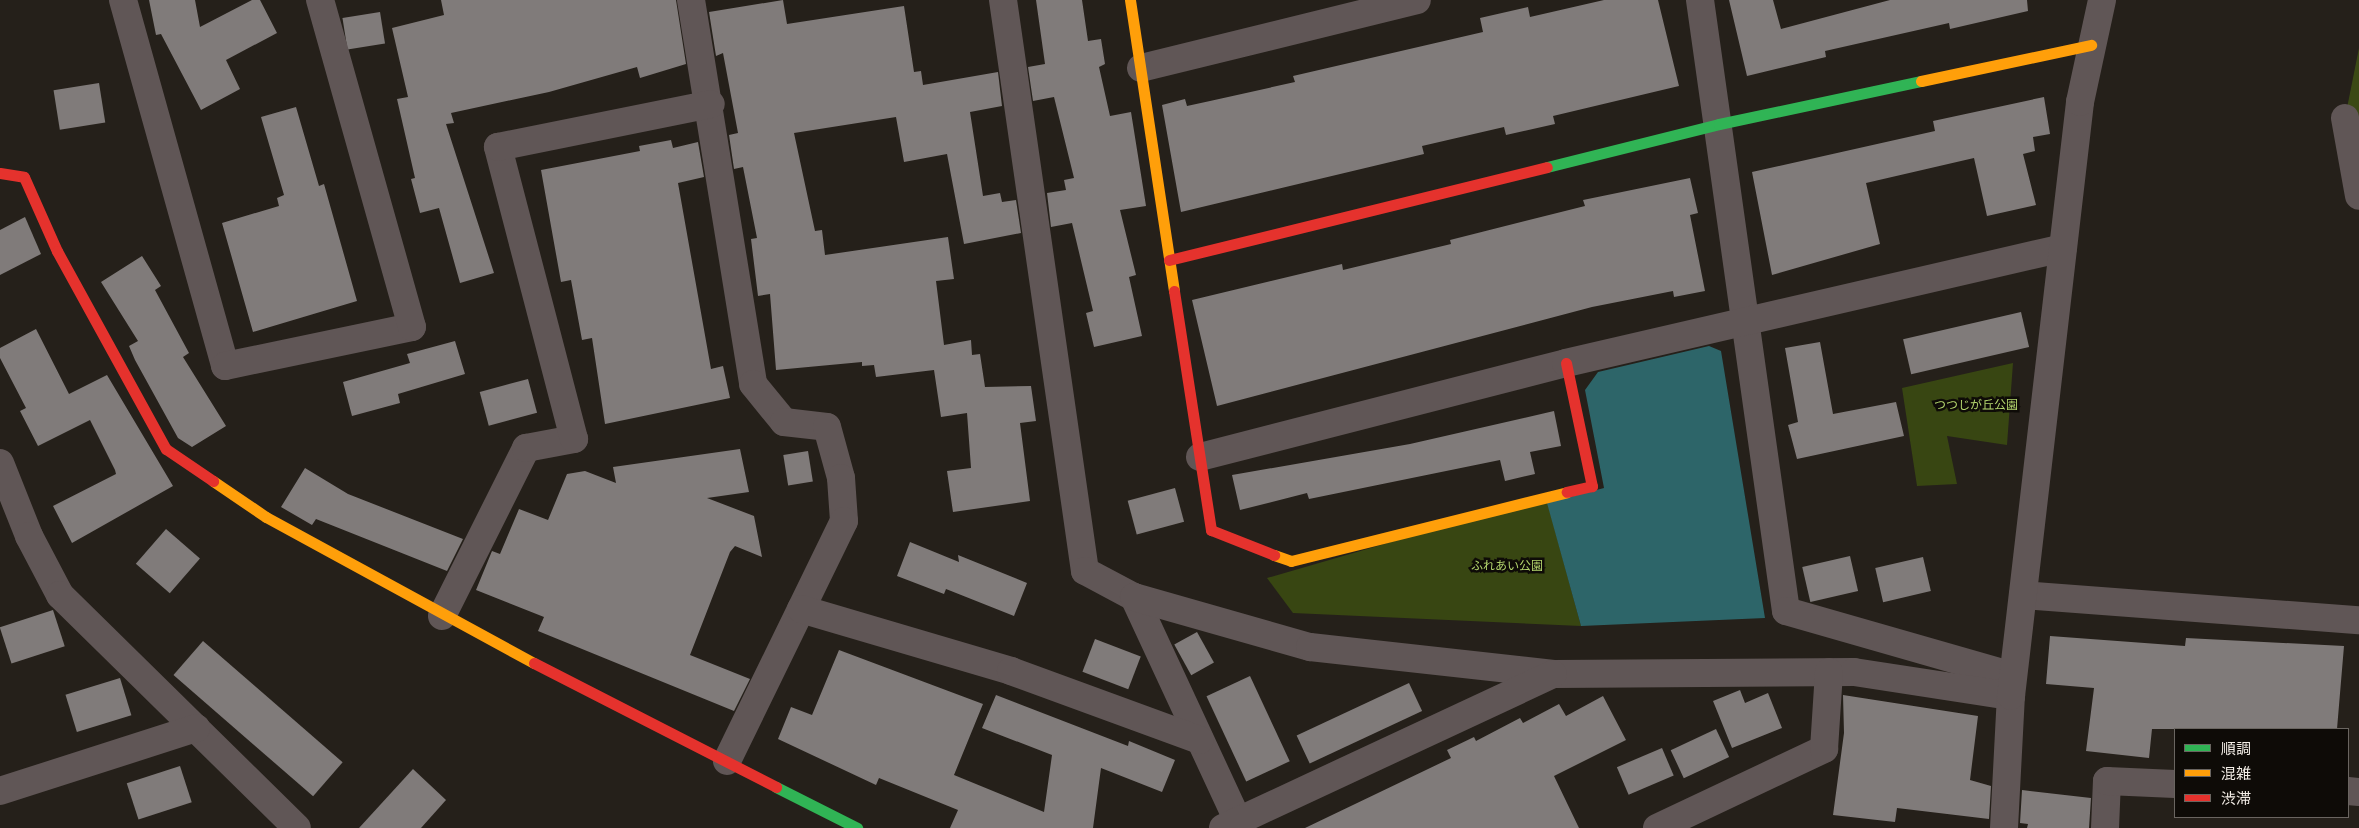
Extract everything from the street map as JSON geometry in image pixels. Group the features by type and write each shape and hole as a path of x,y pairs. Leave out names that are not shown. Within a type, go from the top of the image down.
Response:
{"street":[{"path":"123,0 225,366 412,327 320,0"},
{"path":"691,0 711,104 753,384 784,422 827,427 841,478 844,521 727,761"},
{"path":"1003,0 1085,571 1134,597 1310,647 1554,674 1854,672 2012,686"},
{"path":"1130,0 1211,530 1291,561 1592,486 1566,363"},
{"path":"1140,68 1417,0"},
{"path":"1700,0 1747,321 1786,612 2012,686"},
{"path":"2004,828 2012,686 2080,102 2102,0"},
{"path":"1170,260 1719,124 2091,44"},
{"path":"442,616 526,448 574,438 498,147 711,104"},
{"path":"2345,118 2359,196"},
{"path":"0,173 24,176 57,250 166,449 266,517 442,616 858,828"},
{"path":"1200,457 1566,363 2063,248"},
{"path":"0,463 29,536 60,595 297,828"},
{"path":"2023,595 2359,620"},
{"path":"1134,597 1200,740 1234,826 1554,674"},
{"path":"801,609 1011,671 1200,740"},
{"path":"1657,828 1824,749 1828,672"},
{"path":"0,791 196,728"},
{"path":"2105,828 2107,781 2174,784"}],"green space":[{"path":"2359,48 2359,196 2345,118"},
{"name":"つつじが丘公園","path":"2013,363 2007,445 1947,436 1957,484 1917,486 1902,388"},
{"name":"ふれあい公園","path":"1546,497 1581,626 1293,613 1267,578"}],"water":[{"path":"1709,346 1721,351 1765,618 1581,626 1547,503 1604,488 1585,390 1598,372"}],"building":[{"path":"149,0 195,0 200,27 252,0 260,0 277,33 226,60 240,89 201,110 161,34 156,35"},
{"path":"441,0 676,0 686,64 640,78 637,67 549,92 451,113 454,123 446,124 494,273 460,283 439,208 420,213 411,179 415,178 397,99 408,97 392,28 444,15"},
{"path":"783,0 787,24 904,6 914,72 921,71 923,85 998,72 1002,106 970,112 983,196 1000,193 1002,202 1016,200 1021,233 964,244 947,154 904,162 896,117 794,133 815,231 822,230 825,255 948,237 954,279 936,281 944,345 971,340 972,355 980,354 985,387 1031,386 1036,421 1020,423 1030,501 953,512 947,471 971,468 967,413 941,417 934,370 876,377 874,365 862,366 862,362 776,370 770,294 758,296 751,239 757,238 743,167 734,169 729,135 738,133 723,53 716,56 709,12"},
{"path":"1036,0 1082,0 1088,41 1101,39 1105,64 1099,67 1110,116 1131,112 1146,206 1120,210 1136,275 1129,277 1142,336 1094,347 1086,313 1093,311 1072,223 1051,227 1047,193 1066,190 1064,180 1074,178 1054,97 1033,101 1028,67 1045,64"},
{"path":"1604,0 1658,0 1679,86 1553,116 1555,124 1506,135 1504,127 1422,146 1424,154 1181,212 1162,105 1185,99 1187,106 1295,82 1293,76 1483,32 1480,18 1528,7 1530,17"},
{"path":"1729,0 1773,0 1781,29 1890,0 2027,0 2028,11 1950,29 1949,23 1825,51 1826,57 1747,76"},
{"path":"380,12 385,44 347,50 342,18"},
{"path":"99,83 105,123 60,130 54,90"},
{"path":"2044,97 2050,134 2033,137 2035,151 2023,154 2036,205 1987,216 1974,158 1866,183 1880,244 1772,275 1752,172 1935,131 1933,121"},
{"path":"296,107 319,186 324,184 357,301 253,332 222,223 279,206 277,198 284,195 261,117"},
{"path":"671,140 673,148 698,142 704,177 678,183 711,369 723,366 730,398 605,424 592,338 582,340 571,280 561,282 541,170 640,151 639,146"},
{"path":"1690,178 1698,213 1690,215 1705,291 1674,297 1673,291 1592,307 1217,406 1192,300 1342,264 1343,270 1451,244 1450,240 1585,206 1583,200"},
{"path":"25,217 41,254 0,275 0,230"},
{"path":"142,256 161,286 155,290 189,353 183,357 226,426 192,447 178,438 129,346 138,341 101,282"},
{"path":"2021,312 2029,347 1911,374 1903,339"},
{"path":"36,329 69,394 107,375 173,486 72,543 53,506 116,474 90,420 38,446 20,411 26,408 0,358 0,348"},
{"path":"455,341 465,374 398,394 400,403 352,416 343,382 410,363 407,354"},
{"path":"1820,342 1833,414 1896,402 1904,436 1797,459 1788,425 1798,422 1785,348"},
{"path":"528,379 537,413 489,426 480,392"},
{"path":"1554,411 1561,446 1530,452 1535,474 1505,481 1500,460 1309,499 1307,493 1240,510 1232,475 1410,444"},
{"path":"740,449 749,492 707,498 754,516 762,557 735,546 730,552 690,655 750,679 734,711 538,631 544,617 476,590 492,551 500,554 519,509 548,520 567,474 585,471 616,483 613,467"},
{"path":"808,451 813,482 788,486 783,455"},
{"path":"305,468 348,494 463,539 447,571 316,519 312,525 281,507"},
{"path":"1175,488 1184,522 1137,534 1128,501"},
{"path":"166,529 200,559 170,593 136,564"},
{"path":"910,542 959,562 958,555 1027,583 1014,616 946,589 944,594 897,576"},
{"path":"1850,556 1858,591 1810,602 1802,567"},
{"path":"1923,557 1931,591 1883,602 1875,568"},
{"path":"53,610 65,646 11,663 0,627"},
{"path":"1197,632 1214,663 1191,675 1174,645"},
{"path":"2050,636 2185,646 2186,638 2344,646 2337,728 2152,729 2149,758 2086,751 2094,688 2046,684"},
{"path":"1095,639 1141,657 1128,689 1082,672"},
{"path":"203,641 343,762 313,796 173,675"},
{"path":"839,650 983,704 954,775 1044,812 1052,755 982,728 996,695 1128,746 1129,741 1175,760 1162,792 1101,768 1093,828 950,828 958,810 879,778 876,785 778,739 791,707 812,715"},
{"path":"1250,676 1290,761 1246,781 1206,696"},
{"path":"120,678 131,715 77,732 65,695"},
{"path":"1409,683 1422,711 1310,764 1297,735"},
{"path":"1740,690 1745,703 1768,693 1782,728 1732,748 1713,701"},
{"path":"1843,695 1978,716 1970,780 1991,786 1989,819 1897,808 1895,822 1833,815 1844,733"},
{"path":"1603,696 1626,740 1554,776 1579,828 1305,828 1451,758 1447,750 1474,737 1476,741 1520,718 1523,723 1559,704 1566,716"},
{"path":"1716,729 1729,757 1684,778 1671,750"},
{"path":"1662,748 1674,776 1629,795 1617,767"},
{"path":"180,766 192,802 138,819 127,783"},
{"path":"413,769 446,800 421,828 359,828"},
{"path":"2022,790 2091,798 2089,828 2027,828 2028,824 2020,823"}],"traffic: fast":[{"path":"1547,167 1719,124 1921,81"},
{"path":"776,787 857,828"}],"traffic: slow":[{"path":"1130,0 1174,291"},
{"path":"1921,81 2091,45"},
{"path":"213,481 266,517 534,663"},
{"path":"1274,555 1291,561 1567,492"}],"traffic: jam":[{"path":"1169,260 1547,167"},
{"path":"0,173 24,177 57,251 166,449 213,481"},
{"path":"1174,291 1211,530 1274,555"},
{"path":"1566,363 1592,486 1567,492"},
{"path":"534,663 776,787"}]}
